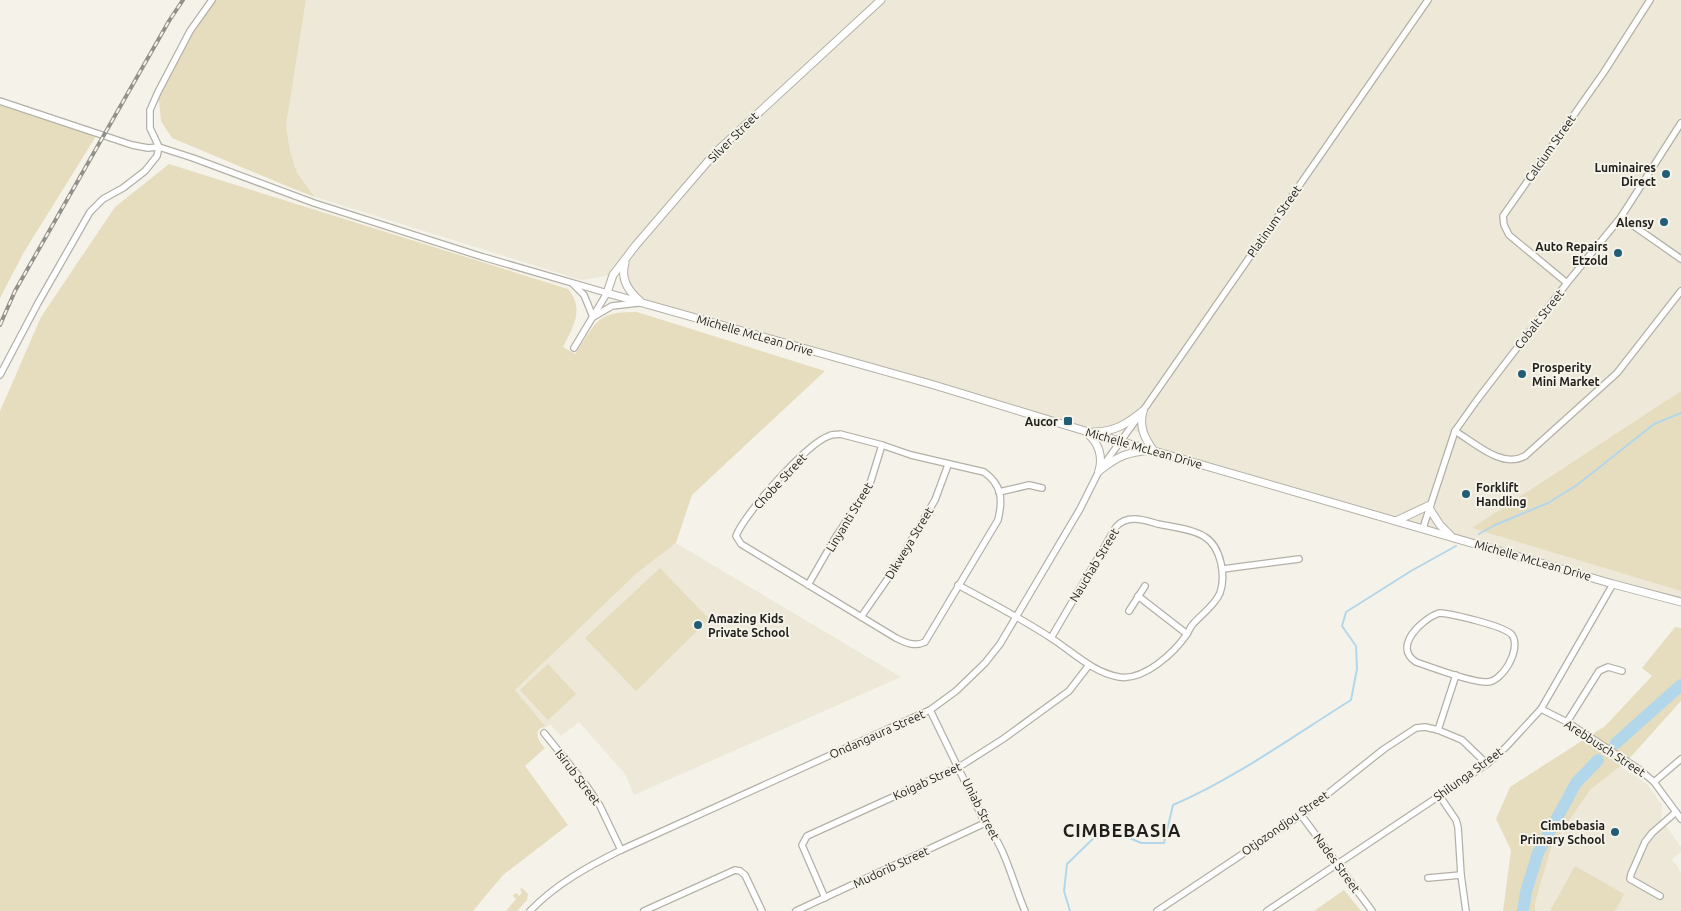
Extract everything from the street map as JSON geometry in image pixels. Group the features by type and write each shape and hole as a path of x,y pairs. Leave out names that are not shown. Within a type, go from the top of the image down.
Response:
{"street":[{"path":"0,375 38,303 90,212 103,199 123,188 145,171 156,156 159,147 150,128 150,110 190,31 212,0"},
{"name":"Silver Street","path":"607,293 613,275 636,245 716,152 881,0"},
{"name":"Platinum Street","path":"1120,441 1143,411 1428,0"},
{"name":"Calcium Street","path":"1567,283 1509,235 1504,225 1503,216 1604,72 1650,0"},
{"path":"0,101 132,145 148,148 159,147 314,203 482,257 607,293 574,348"},
{"name":"Cobalt Street","path":"1423,528 1455,430 1567,283 1621,217 1681,123"},
{"path":"1621,217 1681,259"},
{"path":"627,258 623,270 624,278 632,294 643,303"},
{"path":"571,282 584,295 593,317"},
{"path":"1455,430 1502,459 1517,460 1525,456 1617,373 1681,292"},
{"name":"Michelle McLean Drive","path":"607,293 934,385 1085,431 1681,602"},
{"path":"593,317 612,306 643,303"},
{"path":"1085,431 1102,432 1122,427 1143,411"},
{"path":"1099,471 1114,458 1123,454 1152,450 1145,439 1142,429 1143,411"},
{"path":"1085,431 1094,439 1098,446 1102,461 1099,471"},
{"name":"Chobe Street","path":"840,434 882,445 948,465 984,472 995,483 1002,499 998,520 926,642 919,645 909,644 896,638 741,544 736,536 746,518 780,478 820,440 829,435 840,434"},
{"name":"Ondangaura Street","path":"530,911 539,901 581,870 621,850 930,710 956,692 985,663 1000,644 1080,509 1099,471 1120,441"},
{"name":"Linyanti Street","path":"808,585 835,538 869,487 882,445"},
{"name":"Dikweya Street","path":"861,617 893,571 935,500 948,465"},
{"path":"999,492 1029,485 1042,488"},
{"path":"1398,520 1429,507 1440,524 1451,536"},
{"name":"Nauchab Street","path":"1051,638 1116,527 1127,519 1141,519 1198,533 1205,537 1214,547 1223,569"},
{"path":"958,585 1017,617 1089,665 1120,677 1140,674 1161,661 1187,634 1191,626 1216,600 1220,592 1223,569 1299,559"},
{"name":"Shilunga Street","path":"1267,911 1486,764 1516,736 1541,709 1613,584"},
{"path":"1128,611 1145,586"},
{"path":"1138,596 1187,634"},
{"path":"1440,613 1456,615 1500,628 1512,636 1516,644 1515,651 1498,678 1486,682 1456,675 1416,662 1408,653 1407,644 1410,638 1427,619 1440,613"},
{"name":"Koigab Street","path":"825,898 802,845 807,836 959,767 1003,739 1069,691 1089,665"},
{"path":"1567,722 1599,671 1608,667 1622,671"},
{"path":"1456,675 1438,730 1466,742 1486,764"},
{"name":"Arebbusch Street","path":"1541,709 1567,722 1640,770 1654,782 1681,819"},
{"name":"Uniab Street","path":"930,710 985,822 992,831 1005,858 1025,911"},
{"name":"Otjozondjou Street","path":"1157,911 1301,815 1409,731 1425,727 1438,730"},
{"name":"Isirub Street","path":"544,733 586,785 600,806 621,850"},
{"path":"1654,782 1681,759"},
{"path":"1439,795 1456,820 1466,911"},
{"path":"1660,896 1630,879 1645,842 1652,833 1676,812"},
{"name":"Nades Street","path":"1301,815 1372,911"},
{"name":"Mudorib Street","path":"796,911 985,822"},
{"path":"644,911 735,870 744,874 762,911"},
{"path":"1428,878 1461,875"}],"shaded area":[{"path":"212,0 306,0 286,126 290,151 297,173 315,197 172,138 161,121 158,92 190,31"},
{"path":"306,0 1681,0 1681,603 1153,450 1142,433 1118,427 1085,431 643,303 626,285 626,260 613,275 581,280 315,197 297,173 290,151 286,126"},
{"path":"0,101 98,133 24,252 0,298"},
{"path":"169,164 568,289 573,296 577,311 576,318 563,347 575,354 598,321 613,314 637,312 825,371 692,495 676,543 637,573 515,690 546,727 541,728 538,733 539,739 545,748 525,766 568,825 503,875 473,911 0,911 0,411 41,317 115,207"},
{"path":"1681,391 1681,591 1472,528"},
{"name":"Amazing Kids Private School","path":"676,543 901,677 634,795 625,774 579,722 561,736 550,724 546,727 515,690 637,573"},
{"path":"660,568 709,619 636,691 585,638"},
{"path":"1675,627 1681,628 1681,701 1627,761 1591,789 1552,845 1535,903 1535,911 1503,911 1511,850 1496,819 1510,787 1605,726 1652,676 1642,668"},
{"path":"548,664 576,694 548,720 520,690"},
{"name":"Cimbebasia Primary School","path":"1620,766 1647,784 1662,805 1661,819 1681,847 1681,852 1672,859 1681,872 1681,911 1535,911 1535,903 1552,845 1591,789"},
{"path":"1575,866 1624,894 1615,911 1550,911"},
{"path":"522,888 528,894 527,900 517,911 506,911 516,899 513,896 514,894 517,893 519,896 522,893 520,889"},
{"path":"1344,890 1361,911 1314,911"}],"waterway":[{"path":"1479,534 1495,525 1548,503 1577,485 1654,424 1681,413"},
{"path":"1070,911 1064,891 1067,864 1105,827 1141,843 1164,843 1173,805 1219,783 1351,700 1357,669 1356,646 1342,626 1346,612 1411,571 1456,546"},
{"path":"1616,743 1681,685"},
{"path":"1523,911 1526,892 1538,853 1576,783 1598,760"}],"railway":[{"path":"0,325 15,291 169,21 183,0"}],"place":[{"name":"Luminaires Direct","path":"1666,174"},
{"name":"Alensy","path":"1664,222"},
{"name":"Auto Repairs Etzold","path":"1618,253"},
{"name":"Prosperity Mini Market","path":"1522,374"},
{"name":"Aucor","path":"1068,421"},
{"name":"Forklift Handling","path":"1466,494"},
{"name":"Amazing Kids Private School","path":"698,625"},
{"name":"Cimbebasia Primary School","path":"1615,832"}],"district":[{"name":"CIMBEBASIA","path":"1122,830"}]}
